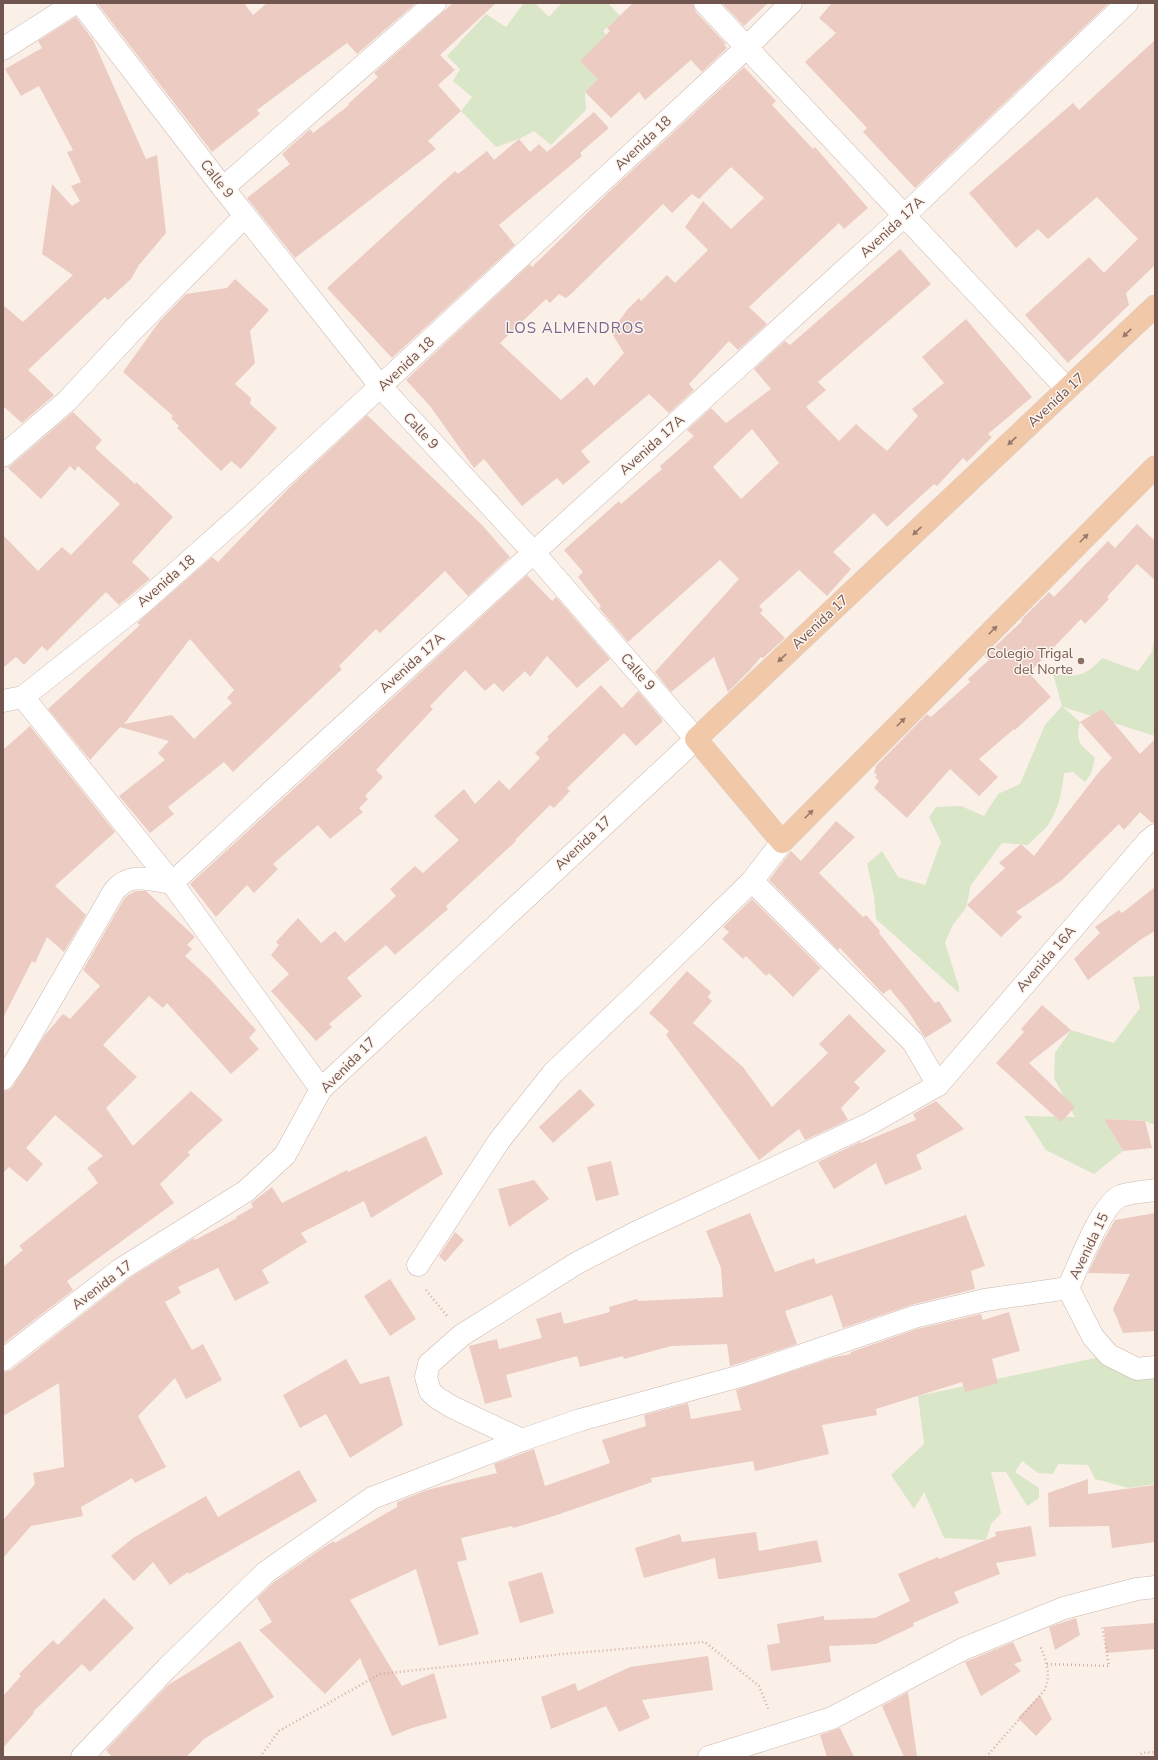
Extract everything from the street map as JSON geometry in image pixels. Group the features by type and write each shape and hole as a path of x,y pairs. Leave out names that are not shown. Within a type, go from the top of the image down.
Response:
{"main road":[{"name":"Avenida 17","path":"696,739 1155,306"},
{"path":"782,842 1155,467"},
{"name":"Calle 9","path":"696,739 782,842"}],"street":[{"path":"3,49 75,3"},
{"name":"Calle 9","path":"81,3 223,188 381,387 534,553 696,739"},
{"path":"223,188 435,3"},
{"path":"705,3 1067,389"},
{"name":"Avenida 18","path":"13,699 142,603 381,387 747,47 791,3"},
{"name":"Avenida 17A","path":"172,883 904,216 1128,3"},
{"path":"3,456 67,401 138,324 246,216"},
{"path":"13,699 172,883 321,1090"},
{"name":"Avenida 17","path":"3,1360 121,1269 246,1191 285,1155 321,1090 500,920 696,739"},
{"name":"Avenida 16A","path":"522,1440 436,1397 430,1391 426,1377 429,1364 462,1335 576,1263 642,1229 869,1124 938,1085 1148,841 1155,835"},
{"path":"418,1265 499,1141 553,1073 752,881 782,842"},
{"path":"3,1079 114,891 121,882 132,878 172,883"},
{"path":"752,881 913,1042 938,1085"},
{"name":"Avenida 15","path":"1068,1288 1099,1221 1108,1206 1121,1196 1155,1190"},
{"path":"82,1757 166,1668 266,1572 372,1498 522,1440 580,1420 744,1375 914,1317 985,1300 1068,1288 1093,1337 1109,1355 1137,1369 1155,1367"},
{"path":"709,1757 832,1718 963,1649 1032,1623 1064,1608 1137,1589 1155,1587"}],"path":[{"path":"418,1265 419,1276 426,1289 462,1335"},
{"path":"1047,1664 1109,1666 1099,1600"},
{"path":"986,1757 1044,1691 1048,1683 1047,1664 1032,1623"},
{"path":"260,1757 279,1731 380,1674 563,1654 705,1642 759,1686 779,1736"},
{"path":"1138,1757 1142,1753 1155,1752"}],"green space":[{"path":"524,3 535,3 549,17 562,3 608,3 620,16 603,31 619,49 580,61 598,79 585,92 586,110 551,145 534,131 519,139 496,147 461,111 472,97 453,81 460,69 447,56 486,14 506,27"},
{"path":"1155,634 1155,736 1063,707 1080,722 1078,735 1080,743 1095,758 1091,774 1085,782 1073,772 1064,773 1061,794 1057,807 1046,828 1028,845 1002,843 971,885 966,908 952,926 945,943 959,987 959,993 876,919 874,896 867,864 882,851 898,877 925,885 941,842 929,817 936,807 961,806 984,816 998,794 1020,784 1045,725 1062,706 1053,674 1080,674 1091,669 1102,658 1138,671 1152,652"},
{"path":"1155,976 1155,1125 1145,1121 1104,1119 1123,1151 1094,1174 1046,1150 1024,1116 1075,1117 1054,1078 1055,1053 1071,1030 1114,1043 1140,1008 1133,977"},
{"path":"1095,1358 1155,1366 1155,1484 1129,1488 1095,1479 1088,1465 1058,1464 1053,1474 1038,1473 1022,1461 1015,1472 1039,1488 1039,1498 1027,1506 1006,1472 991,1472 1001,1513 991,1524 986,1540 944,1538 924,1492 914,1509 891,1475 924,1444 918,1396"}],"building":[{"path":"97,3 244,3 253,15 267,3 416,3 357,54 347,43 257,110 260,114 212,152"},
{"path":"453,3 496,3 440,55 455,70 438,85 461,111 428,141 436,149 295,258 247,198 290,164 282,154 310,129 313,133 349,105 348,104 378,77 374,73"},
{"path":"633,3 693,3 696,12 726,44 724,45 727,48 702,72 691,60 645,100 639,92 611,118 585,92 598,79 580,61 610,31 607,28"},
{"path":"722,3 768,3 744,26"},
{"path":"832,3 1109,3 915,188 863,132 867,128 805,62 836,33 819,18"},
{"path":"76,17 93,40 146,159 157,155 166,233 139,265 131,279 108,300 105,297 28,370 54,395 22,423 3,406 3,305 23,322 73,275 42,254 52,184 72,206 80,201 71,186 81,182 67,152 73,150 39,86 21,96 5,69 42,48 38,41"},
{"path":"1155,40 1155,265 1126,293 1129,305 1068,363 1025,315 1089,257 1104,273 1138,239 1097,197 1048,239 1038,229 1016,248 969,193 1073,103 1079,110"},
{"path":"744,67 776,101 772,105 813,149 815,147 868,208 844,229 839,223 749,307 767,324 738,350 729,341 689,384 694,390 669,413 649,394 581,451 590,462 563,485 557,478 522,506 484,459 474,468 430,406 406,380 530,264 532,267 611,190","holes":["731,167 764,198 731,229 703,201 685,227 708,250 675,283 667,275 641,301 639,298 627,310 611,332 624,353 594,386 587,377 561,400 500,343 546,299 550,303 559,294 566,298 571,294 663,204 672,213 692,194 699,199"]},
{"path":"594,112 609,128 580,153 582,156 499,225 515,245 392,358 327,288 455,171 458,174 487,151 494,160 519,139 530,152 539,144 547,152"},
{"path":"900,249 931,284 818,382 826,390 806,407 839,441 856,424 887,451 918,416 912,409 944,383 922,357 966,319 1032,397 988,434 992,437 967,462 963,458 937,486 934,484 887,527 874,513 833,552 851,569 827,596 799,570 759,606 763,610 760,613 785,638 763,658 761,657 728,692 714,657 671,692 655,672 739,579 720,560 628,642 599,608 601,606 578,577 583,572 564,550 619,501 621,504 662,469 660,466 694,436 687,430 711,408 726,423 771,389 754,369 785,341 790,345","holes":["752,429 779,463 741,499 713,467"]},
{"path":"235,279 269,310 250,331 255,363 235,384 251,398 250,404 277,428 241,469 231,461 221,471 177,428 179,426 171,418 173,416 123,372 159,322 186,294 227,288"},
{"path":"73,412 102,440 95,448 135,484 136,482 173,517 132,562 150,579 119,605 106,592 47,651 42,646 24,665 16,657 3,668 3,535 38,571 62,547 71,555 120,504 78,466 75,471 70,466 41,499 8,468"},
{"path":"367,415 482,525 510,557 468,596 445,571 380,633 376,629 339,666 342,669 233,772 224,762 168,807 174,814 150,833 119,796 165,760 158,753 169,741 120,727 90,760 48,709 140,625 137,623 212,557 218,562 292,485","holes":["190,639 234,690 227,698 232,703 194,739 172,715 124,724"]},
{"path":"1137,524 1155,541 1155,580 1137,564 1107,597 1109,599 1085,624 1081,619 1029,673 1051,697 1015,730 1014,729 979,759 998,777 979,796 950,769 907,818 874,788 879,781 875,777 877,775 874,772 875,767 927,714 931,717 970,682 968,679 989,660 985,656 1022,621 1021,620 1049,592 1054,597 1108,541 1115,548"},
{"path":"527,575 552,601 556,597 610,659 577,688 547,656 530,677 525,671 503,692 494,683 485,691 465,670 430,706 433,709 376,770 383,777 365,796 368,799 359,808 363,812 330,839 318,825 273,864 278,869 254,893 247,885 216,917 190,884"},
{"path":"601,685 622,708 638,691 662,719 662,722 636,746 624,733 567,788 570,791 554,808 550,805 515,840 516,841 446,906 448,909 395,955 386,945 347,978 362,996 329,1024 332,1027 316,1041 271,991 289,974 271,955 279,945 276,942 298,918 321,943 335,931 345,942 396,896 390,889 415,866 423,873 459,840 434,816 464,789 475,804 499,780 509,790 540,758 535,753 549,739 547,737"},
{"path":"1102,709 1140,754 1155,739 1155,823 1152,823 1140,812 1124,830 1119,824 1062,880 1016,912 1022,917 1001,937 967,905 1005,868 999,863 1021,844 1034,856 1099,772 1112,758 1080,722"},
{"path":"30,726 115,832 55,886 86,915 64,952 47,937 35,963 32,961 3,1018 3,750"},
{"path":"836,821 855,837 819,873 863,917 866,915 935,1003 939,1001 952,1021 925,1038 908,1011 890,989 883,994 840,948 838,950 769,880 791,851 801,861"},
{"path":"1155,887 1155,931 1140,940 1088,980 1074,959 1100,933 1095,927 1119,910 1122,913"},
{"path":"136,891 146,891 195,937 187,945 192,949 185,956 210,979 256,1030 249,1038 259,1049 231,1074 167,1003 163,1008 149,996 103,1045 137,1077 106,1108 133,1146 191,1091 223,1120 188,1152 190,1155 160,1184 174,1203 67,1281 73,1290 3,1344 3,1267 23,1250 19,1246 98,1183 87,1168 103,1156 55,1115 26,1148 43,1164 27,1182 9,1167 3,1173 3,1091 9,1090 13,1086 44,1036 63,1014 70,1019 100,986 83,970 124,899"},
{"path":"752,899 821,968 793,997 769,973 766,976 746,956 743,959 722,939 729,932 723,927"},
{"path":"687,971 711,992 708,997 712,1001 693,1023 743,1067 772,1107 828,1053 819,1044 849,1014 886,1051 854,1082 860,1088 841,1108 848,1120 805,1140 799,1129 759,1160 666,1035 669,1031 649,1013"},
{"path":"1042,1005 1071,1030 1029,1063 1075,1107 1061,1122 996,1063 1024,1032 1021,1029"},
{"path":"580,1089 595,1105 553,1143 539,1127"},
{"path":"936,1101 964,1129 916,1155 922,1169 885,1185 876,1163 834,1189 818,1162 860,1142 861,1143 916,1120 913,1114"},
{"path":"1104,1119 1145,1121 1152,1148 1123,1151"},
{"path":"426,1136 443,1174 371,1218 364,1201 301,1233 307,1242 262,1270 269,1283 235,1301 218,1268 178,1287 181,1293 165,1302 192,1350 203,1344 222,1380 186,1399 175,1378 138,1416 166,1467 135,1483 132,1478 81,1507 83,1516 31,1526 3,1558 3,1520 35,1484 33,1473 64,1467 59,1383 3,1416 3,1372 11,1370 128,1279 194,1238 195,1240 237,1218 236,1217 253,1207 251,1203 272,1187 282,1203 347,1170 348,1172"},
{"path":"611,1161 619,1195 596,1201 587,1167"},
{"path":"534,1180 549,1199 509,1227 498,1189"},
{"path":"750,1213 775,1272 814,1258 816,1264 966,1215 985,1266 971,1271 975,1289 911,1305 843,1328 832,1295 785,1311 797,1344 730,1366 727,1344 671,1346 624,1359 623,1356 580,1367 577,1356 506,1375 512,1397 485,1404 469,1346 497,1339 499,1349 542,1338 536,1319 561,1312 564,1324 610,1312 609,1307 637,1299 638,1301 723,1297 721,1268 706,1231"},
{"path":"1155,1213 1155,1331 1123,1333 1113,1309 1130,1274 1088,1273 1115,1220"},
{"path":"455,1232 464,1240 445,1262 439,1256"},
{"path":"390,1279 416,1319 390,1336 364,1296"},
{"path":"1009,1312 1020,1351 992,1359 998,1383 965,1392 962,1382 876,1409 877,1415 822,1425 829,1454 755,1471 753,1461 651,1478 652,1482 554,1516 513,1528 512,1526 461,1538 467,1560 457,1562 479,1634 439,1646 416,1569 350,1600 402,1686 434,1673 447,1718 412,1728 392,1736 360,1658 325,1694 259,1630 272,1622 257,1598 274,1582 324,1547 334,1541 335,1543 397,1507 397,1502 427,1490 497,1473 494,1464 534,1449 545,1486 610,1463 602,1440 646,1426 644,1415 688,1403 691,1419 741,1410 736,1390 835,1357 851,1354 851,1352 917,1329 981,1314 983,1320"},
{"path":"346,1359 360,1384 389,1376 403,1425 350,1458 326,1414 300,1428 283,1395"},
{"path":"299,1470 317,1501 189,1574 188,1572 170,1585 153,1562 134,1581 111,1556 133,1538 206,1496 218,1517"},
{"path":"1088,1479 1088,1494 1155,1485 1155,1542 1112,1548 1109,1526 1049,1527 1048,1493"},
{"path":"1031,1526 1036,1556 996,1563 1000,1574 954,1592 959,1603 913,1623 914,1626 876,1644 829,1646 831,1662 771,1671 767,1645 780,1643 777,1624 824,1616 824,1620 875,1618 910,1601 898,1574 938,1557 939,1559 996,1536 995,1532"},
{"path":"756,1532 759,1551 817,1540 822,1562 718,1579 715,1558 644,1578 635,1548 680,1534 682,1542"},
{"path":"542,1572 554,1613 520,1623 508,1582"},
{"path":"104,1598 134,1628 90,1672 82,1664 33,1712 34,1713 3,1748 3,1696 21,1676 19,1674 53,1640 58,1645"},
{"path":"1076,1618 1080,1635 1055,1650 1049,1627"},
{"path":"1155,1623 1155,1649 1106,1653 1104,1627"},
{"path":"240,1641 274,1697 204,1739 186,1757 112,1757 106,1750 168,1685"},
{"path":"1013,1642 1022,1661 1014,1664 1021,1671 981,1696 965,1662"},
{"path":"708,1656 713,1690 642,1700 650,1718 619,1732 606,1706 551,1729 541,1697 575,1683 578,1691 630,1667"},
{"path":"908,1692 917,1757 904,1757 882,1706"},
{"path":"1040,1695 1052,1719 1036,1736 1018,1718"},
{"path":"840,1728 854,1757 827,1757 820,1735"}],"place":[{"name":"Colegio Trigal del Norte","path":"1081,661"}],"district":[{"name":"LOS ALMENDROS","path":"575,328"}]}
